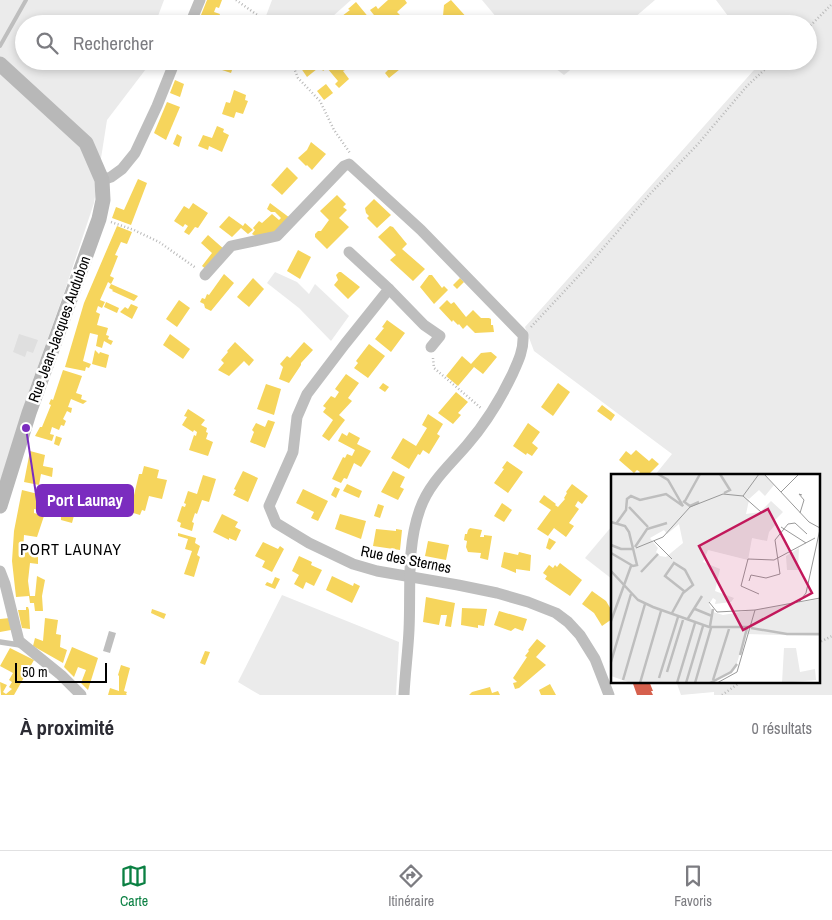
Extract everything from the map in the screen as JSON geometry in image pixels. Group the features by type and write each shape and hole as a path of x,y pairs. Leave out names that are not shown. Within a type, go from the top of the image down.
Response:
{"main road":[{"path":"0,64 86,143 102,180"},
{"name":"Rue Jean-Jacques Audubon","path":"0,506 29,414 99,219 103,200 102,180"}],"street":[{"path":"194,15 200,0"},
{"path":"102,180 111,177 122,169 135,153 171,70"},
{"path":"205,275 231,246 277,236 344,166 350,164 421,230 523,335 524,344 500,399 466,446 439,476 424,499 412,537 409,632 404,695"},
{"path":"349,252 424,325 440,336 431,347"},
{"name":"Rue des Sternes","path":"389,289 307,394 297,417 293,452 269,506 276,523 309,543 353,564 377,571 496,593 528,602 556,613 580,635 595,659 610,695"},
{"path":"0,572 5,584 16,634 22,646 61,675 81,695"}],"lane":[{"path":"0,642 22,646"}],"path":[{"path":"236,0 257,15"},
{"path":"817,19 832,4"},
{"path":"295,70 298,78 320,101 334,130 348,149 351,156 350,164"},
{"path":"523,335 586,268 650,194 698,144 747,86 764,70"},
{"path":"99,219 134,230 159,242 205,275"},
{"path":"431,347 434,368 489,415"},
{"path":"820,642 832,636"},
{"path":"722,695 741,682"}],"shaded area":[{"path":"0,0 164,0 158,15 15,15 15,70 145,70 107,120 94,203 30,388 0,482"},
{"path":"272,0 351,0 334,15 266,15"},
{"path":"482,0 655,0 638,15 494,15"},
{"path":"716,0 832,0 832,695 714,695 714,692 681,695 676,682 820,682 820,474 656,474 672,454 534,351 525,327 754,70 817,70 817,15 727,15"},
{"path":"558,70 570,70 564,75"},
{"path":"275,272 297,282 309,294 315,284 349,316 331,341 299,308 267,283"},
{"path":"611,527 611,578 585,558"},
{"path":"282,595 399,642 396,695 260,695 238,682"},
{"path":"109,631 116,633 110,653 103,651"}],"building: Logements":[{"path":"207,0 222,0 219,8 216,7 214,12 220,15 201,15"},
{"path":"388,0 405,0 407,3 397,12 400,15 374,15 370,10 376,6 378,9"},
{"path":"451,0 464,15 443,15 444,5"},
{"path":"356,2 367,15 343,15 350,10 348,9"},
{"path":"302,70 316,70 307,77"},
{"path":"329,70 345,70 343,71 349,79 339,88 335,84 338,81"},
{"path":"388,70 399,70 389,78 385,73"},
{"path":"175,80 184,84 180,97 170,93"},
{"path":"326,84 333,93 324,100 317,91"},
{"path":"234,90 246,95 245,100 248,101 243,114 236,112 234,118 222,114 226,102 230,103"},
{"path":"167,102 180,107 166,140 154,133"},
{"path":"217,126 224,129 223,132 229,135 222,152 209,146 208,150 198,146 203,135 212,138"},
{"path":"177,134 182,137 179,147 173,144"},
{"path":"311,142 326,154 312,170 298,158 307,150"},
{"path":"287,167 298,178 282,195 271,185"},
{"path":"138,179 147,183 131,225 112,218 116,207 124,210"},
{"path":"337,195 346,204 343,207 347,210 339,218 349,227 327,249 315,237 315,234 321,231 329,220 320,211"},
{"path":"374,199 391,215 377,228 367,218 369,216 365,208"},
{"path":"193,203 208,213 198,228 195,227 189,235 184,232 188,226 185,224 183,227 174,221 184,206 189,209"},
{"path":"270,203 290,218 276,234 257,237 252,234 255,230 253,228 259,221 262,223 272,214 279,220 281,218 275,212 267,209"},
{"path":"229,216 243,226 245,223 253,230 248,234 241,228 232,237 219,227"},
{"path":"117,226 132,232 127,244 121,242 115,255 118,256 110,276 114,278 111,284 108,282 100,300 105,302 102,308 98,306 96,312 100,314 97,325 108,328 106,335 109,336 108,339 113,341 111,345 104,341 102,348 96,346 98,335 90,333 83,361 91,364 89,368 86,367 85,371 65,367 84,303"},
{"path":"390,226 407,244 402,249 425,269 413,281 390,260 396,255 378,237"},
{"path":"208,235 225,250 207,270 202,266 212,253 201,243"},
{"path":"298,250 311,257 300,279 287,271"},
{"path":"339,272 360,287 348,299 334,285 338,280 336,275"},
{"path":"224,274 234,283 211,311 200,302 202,298 205,299 207,294 209,295"},
{"path":"429,275 432,275 442,288 444,286 448,290 434,304 420,287"},
{"path":"253,278 264,289 249,307 237,297"},
{"path":"460,278 464,282 457,289 453,285"},
{"path":"111,284 138,296 134,301 112,291 109,288"},
{"path":"179,300 190,308 177,327 166,319"},
{"path":"447,300 451,304 454,302 466,317 473,310 481,318 491,319 494,332 475,333 467,325 463,329 453,320 452,322 439,308"},
{"path":"106,302 119,308 117,313 104,307"},
{"path":"131,304 138,307 132,319 120,312 125,307 128,309"},
{"path":"387,320 405,333 391,352 375,339 384,328 382,327"},
{"path":"170,334 190,349 183,359 163,345"},
{"path":"235,342 254,360 249,366 244,361 229,376 218,370 224,363 221,360"},
{"path":"304,342 313,350 301,363 289,383 279,379 283,367 280,364 287,356 290,358"},
{"path":"369,344 385,356 368,378 354,368 358,363 356,361"},
{"path":"95,350 99,354 100,352 109,355 106,368 92,364"},
{"path":"491,352 497,357 483,374 474,367 458,386 446,376 462,356 471,364 481,353"},
{"path":"63,370 82,376 76,393 82,395 81,399 87,401 83,404 71,399 68,407 72,408 71,413 67,411 63,419 66,421 64,426 61,425 59,430 52,427 50,434 54,435 52,441 35,436 40,427 42,427"},
{"path":"346,374 359,383 348,398 352,401 339,415 345,420 329,441 322,436 333,420 323,412 326,408 323,406 331,396 335,398 339,392 335,389"},
{"path":"383,383 389,387 385,392 379,388"},
{"path":"558,383 570,392 553,416 541,407"},
{"path":"266,384 281,389 274,415 257,409"},
{"path":"456,392 468,402 458,413 461,415 453,424 438,413"},
{"path":"602,405 615,415 611,421 597,411"},
{"path":"188,409 205,420 201,425 207,428 206,439 213,442 208,456 189,450 194,435 196,436 197,432 194,430 193,432 182,425 187,417 184,416"},
{"path":"428,414 443,424 437,434 440,436 429,454 423,450 420,455 418,454 409,469 391,458 403,438 416,446 427,428 422,425"},
{"path":"268,420 275,422 265,448 250,442 254,432 252,430 256,423 265,427"},
{"path":"528,423 540,432 532,443 538,448 532,456 527,453 526,455 513,446"},
{"path":"349,432 360,438 357,444 371,451 361,467 354,463 347,479 344,478 341,483 332,479 343,457 345,458 347,454 352,456 355,450 338,441 342,433 347,436"},
{"path":"56,436 62,438 59,446 54,444"},
{"path":"636,450 649,461 652,458 659,464 649,474 639,474 640,472 637,470 634,473 619,460 626,451 631,455"},
{"path":"30,451 45,455 43,466 53,468 52,477 41,474 39,485 24,482"},
{"path":"507,461 523,472 508,493 494,483"},
{"path":"144,466 159,470 157,478 167,480 162,499 149,496 145,511 142,510 140,515 130,512 139,474 142,474"},
{"path":"243,471 258,478 248,502 233,495"},
{"path":"393,471 405,477 400,487 404,489 398,500 381,492"},
{"path":"203,475 216,479 209,502 202,500 197,514 195,513 192,531 180,527 181,523 177,521 182,506 185,507 186,504 184,503 188,491 197,494"},
{"path":"72,484 87,488 85,495 71,492"},
{"path":"347,484 362,491 359,498 343,491"},
{"path":"572,484 588,496 582,504 578,501 575,506 579,509 569,523 574,526 566,537 554,528 548,536 537,529 551,510 539,502 544,495 558,507 565,499 566,492"},
{"path":"335,487 340,489 336,498 331,495"},
{"path":"303,489 328,501 318,521 311,518 314,512 296,503"},
{"path":"22,490 38,494 36,500 59,505 60,498 68,500 67,507 76,508 72,523 61,520 61,515 34,509 34,513 44,516 37,537 24,535 23,551 38,552 38,564 30,563 28,581 30,596 35,596 37,576 45,580 42,596 43,611 35,611 34,603 30,603 29,596 16,597 12,561 14,531"},
{"path":"502,503 512,510 504,522 494,516"},
{"path":"378,504 384,506 380,518 374,516"},
{"path":"222,514 238,522 235,527 241,530 236,541 229,538 229,540 213,532"},
{"path":"340,514 366,521 361,539 335,529"},
{"path":"470,528 482,530 480,537 484,537 484,535 492,536 488,560 480,558 481,553 468,552 466,547 467,541 464,540 465,534 467,534"},
{"path":"376,529 402,530 400,550 373,546"},
{"path":"178,533 196,538 195,543 200,546 197,555 200,557 194,577 184,574 192,551 185,549 188,539 178,536"},
{"path":"549,538 556,542 550,550 546,548"},
{"path":"428,541 449,545 446,560 425,556"},
{"path":"263,542 278,549 280,546 284,549 272,572 262,567 265,561 255,556"},
{"path":"504,552 518,555 519,552 531,555 530,571 516,569 516,573 501,567"},
{"path":"299,556 312,562 311,565 322,570 314,586 306,582 303,589 294,584 299,575 292,571"},
{"path":"560,563 582,580 570,596 545,579 547,576 543,573 549,565 553,568 555,565 557,567"},
{"path":"332,576 353,586 354,583 360,586 352,603 326,590"},
{"path":"275,577 280,579 275,589 265,585 267,582 272,584"},
{"path":"592,591 606,601 611,609 611,620 602,626 594,613 582,604"},
{"path":"426,597 455,603 451,627 445,626 447,615 441,615 439,625 423,622"},
{"path":"26,607 29,610 30,629 22,628 18,610 26,610"},
{"path":"462,608 487,609 484,626 478,625 478,628 461,625"},
{"path":"152,609 166,614 164,619 151,613"},
{"path":"499,611 527,619 523,631 515,628 511,631 494,625"},
{"path":"10,618 11,630 0,632 0,619"},
{"path":"45,618 58,620 56,634 61,635 60,647 67,650 63,663 33,646 35,638 43,641"},
{"path":"537,639 546,646 536,657 546,665 519,688 515,689 513,683 517,682 513,678 527,657 525,656 528,650"},
{"path":"72,647 98,658 88,690 81,683 86,670 78,667 74,677 64,667"},
{"path":"10,648 34,660 14,695 1,695 0,682 7,685 3,692 6,694 12,689 9,687 12,682 9,680 13,673 0,666"},
{"path":"205,651 210,652 205,665 200,663"},
{"path":"121,665 130,668 124,691 127,692 127,695 108,695 110,688 119,691 118,675"},
{"path":"550,684 556,695 541,695 539,690"},
{"path":"490,687 492,693 498,691 500,695 469,695 472,692"}],"building: Commerces":[{"path":"632,682 649,682 653,695 637,695"}],"building: Autres":[{"path":"19,334 38,340 33,353 27,351 25,357 13,352"}],"waterway":[{"path":"18,15 26,0"},
{"path":"0,46 15,19"}],"place":[{"name":"Port Launay","path":"26,428"}],"district":[{"name":"PORT LAUNAY","path":"71,549"}]}
